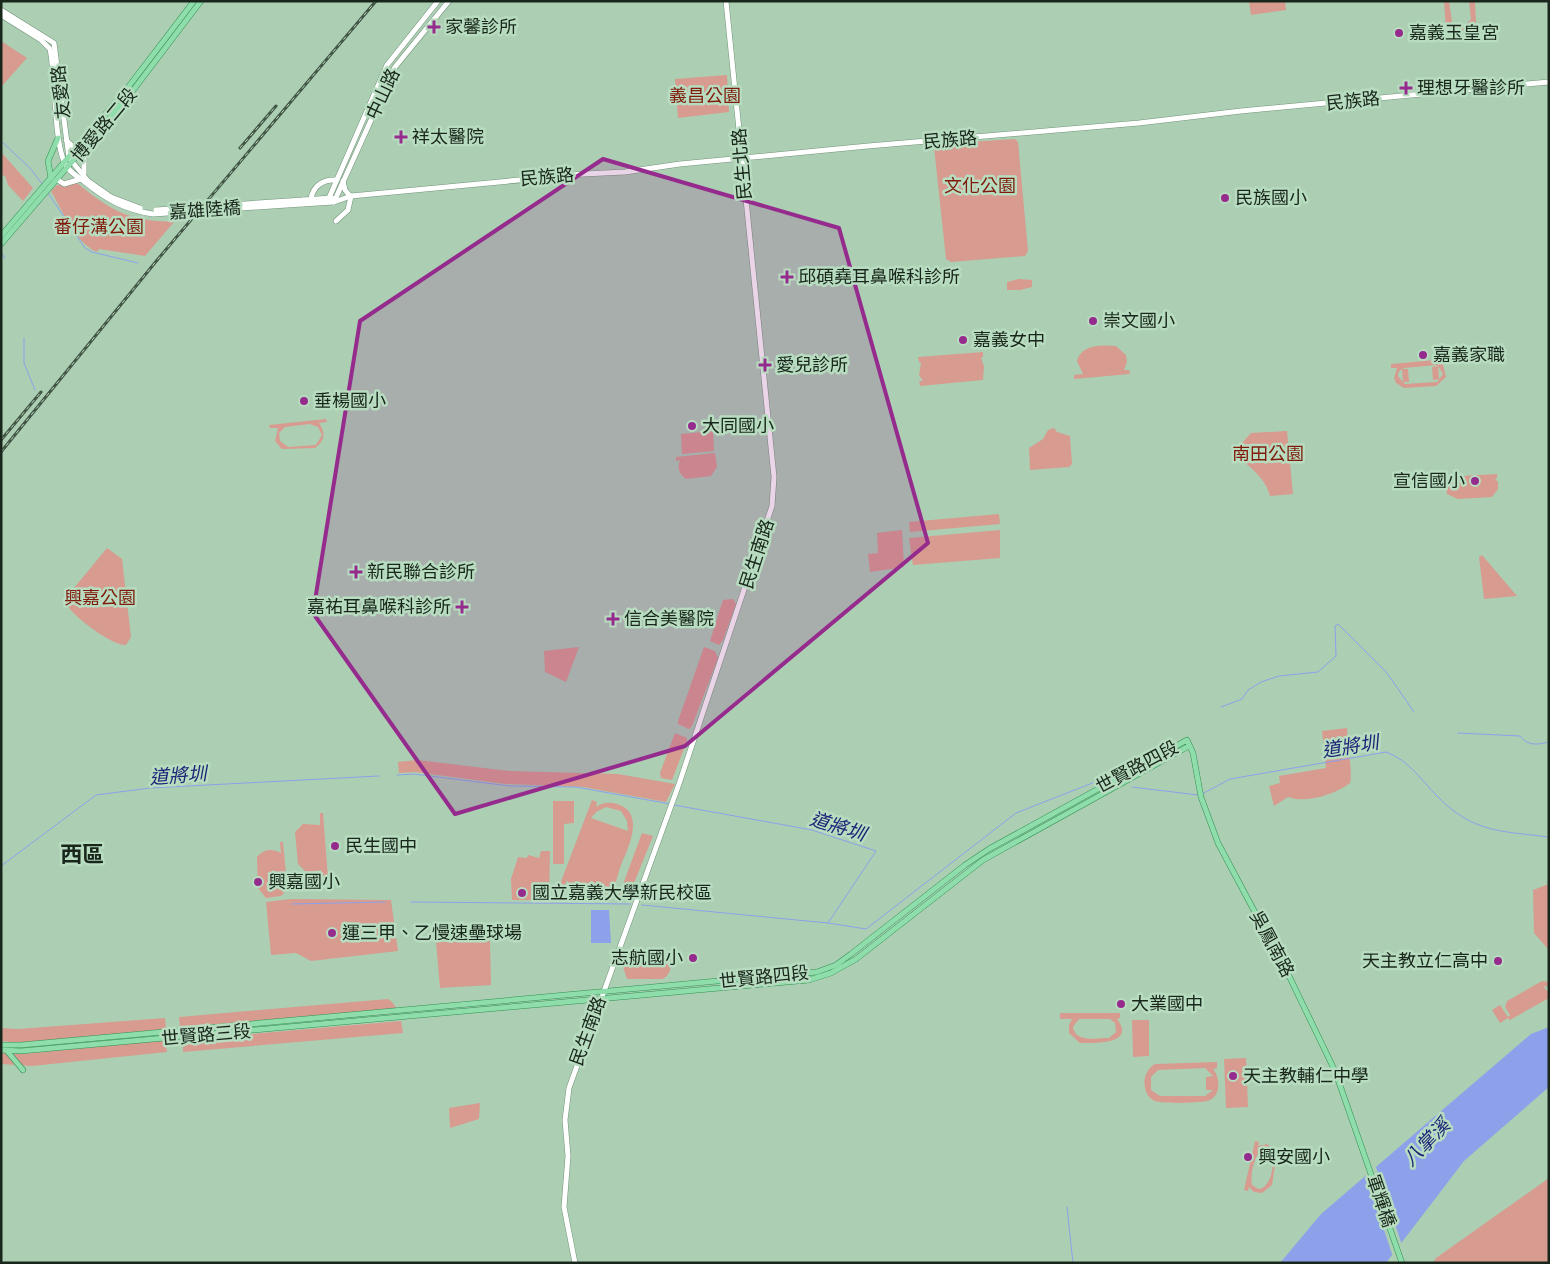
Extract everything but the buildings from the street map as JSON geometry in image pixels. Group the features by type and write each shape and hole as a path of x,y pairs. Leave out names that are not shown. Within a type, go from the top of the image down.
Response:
{"main road":[{"name":"博愛路二段","path":"48,187 51,178 78,151 194,1"},
{"name":"博愛路二段","path":"78,151 131,93 201,1"},
{"name":"中山路","path":"328,198 390,59 438,1"},
{"name":"中山路","path":"335,200 394,67 449,1"},
{"name":"民生北路","path":"726,1 755,296"},
{"name":"友愛路","path":"1,10 54,43 57,50 68,163"},
{"name":"友愛路","path":"1,16 46,45 51,56 58,138 68,163"},
{"name":"民族路","path":"302,202 582,174 625,172 742,159 1139,123 1241,111 1549,82"},
{"path":"362,122 368,127"},
{"path":"51,178 48,161 58,138"},
{"path":"66,140 84,157 84,173 87,182"},
{"name":"博愛路二段","path":"1,236 48,187 58,180 68,163"},
{"path":"68,163 84,173"},
{"path":"68,163 81,179 87,182"},
{"path":"58,180 64,184 81,179"},
{"path":"311,199 317,186 328,180 336,180"},
{"path":"336,220 348,210 351,196 345,190 343,180"},
{"name":"嘉雄陸橋","path":"87,182 111,202 132,210 153,214 302,202"},
{"name":"博愛路二段","path":"1,244 43,192"},
{"name":"民族路","path":"302,202 311,199 328,198 335,200"},
{"name":"民生南路","path":"575,1263 564,1207 568,1156 565,1120 572,1077 673,801 772,506 774,477 755,296"},
{"name":"世賢路四段","path":"1186,740 1189,746 983,860 869,949 831,973 798,982 600,1000 410,1013 602,992 791,976 824,970 851,954 965,865 989,849 1186,740"},
{"name":"吳鳳南路","path":"1189,746 1201,795 1218,843 1327,1052 1360,1140"},
{"name":"世賢路三段","path":"1,1045 21,1046 410,1013"},
{"name":"世賢路三段","path":"4,1051 21,1052 410,1013"},
{"path":"4,1051 23,1070"},
{"name":"軍輝橋","path":"1360,1140 1402,1263"}],"highlighted area":[{"path":"603,159 839,228 928,543 685,746 455,814 313,613 360,321"}],"green space":[{"path":"1249,1 1285,1 1286,10 1251,15"},
{"path":"1444,1 1449,1 1452,22 1460,27 1466,25 1471,19 1469,1 1475,1 1476,23 1463,31 1451,28 1451,32 1446,32"},
{"path":"1,41 27,58 1,87"},
{"name":"義昌公園","path":"727,75 729,112 678,118 675,79"},
{"name":"文化公園","path":"1015,139 1018,142 1028,251 1025,256 951,262 946,259 934,147 938,144"},
{"name":"番仔溝公園","path":"1,152 33,188 23,201 8,185 5,176 1,175"},
{"name":"番仔溝公園","path":"77,183 111,208 121,213 144,219 174,222 145,256 99,249 97,252 76,234 51,191 57,185"},
{"path":"1019,279 1032,280 1032,287 1020,290 1007,290 1007,282"},
{"path":"1116,346 1126,355 1127,362 1124,370 1129,370 1130,374 1074,379 1074,375 1083,374 1077,361 1083,351 1093,347"},
{"path":"983,352 983,357 981,358 984,366 983,380 920,386 919,381 923,381 919,375 921,363 918,357"},
{"path":"1447,359 1447,364 1443,364 1446,377 1436,386 1404,388 1396,383 1394,378 1397,368 1391,368 1391,364","holes":["1436,365 1443,374 1437,382 1405,384 1398,376 1398,373 1404,368"]},
{"path":"1438,366 1439,379 1433,380 1432,367"},
{"path":"1402,369 1408,369 1409,382 1403,382"},
{"path":"326,419 327,422 319,423 323,430 323,440 315,448 282,449 275,441 278,428 270,428 269,425","holes":["310,424 318,427 322,435 316,445 288,447 280,441 279,433 285,427"]},
{"path":"1054,428 1057,432 1070,436 1072,464 1069,467 1030,470 1029,448 1043,439 1048,430"},
{"path":"713,431 714,451 682,454 681,434"},
{"name":"南田公園","path":"1287,431 1293,494 1270,496 1260,477 1233,453 1251,433"},
{"path":"715,453 717,467 711,476 686,479 680,473 680,460 676,461 676,457"},
{"path":"1497,474 1495,479 1498,482 1498,489 1492,497 1458,499 1447,494 1446,486 1449,481 1444,481 1444,477"},
{"path":"999,514 1000,524 910,532 909,522"},
{"path":"902,530 904,567 870,572 868,554 878,553 877,533"},
{"path":"1000,530 1000,558 913,565 909,538"},
{"name":"興嘉公園","path":"107,548 122,559 131,637 126,645 102,636 76,615 66,603 69,594"},
{"path":"1482,555 1517,596 1484,599 1479,557"},
{"path":"733,599 736,604 723,640 719,645 710,641 723,600"},
{"path":"579,647 566,682 545,672 544,651"},
{"path":"704,647 715,651 718,658 692,726 689,729 678,724 678,721"},
{"path":"1347,728 1351,773 1350,783 1337,791 1320,797 1295,799 1288,797 1274,806 1269,786 1280,783 1279,776 1326,768 1322,731"},
{"path":"675,733 687,738 687,741 672,780 661,778 660,773"},
{"path":"417,760 509,771 618,774 675,784 666,802 583,787 505,784 415,772 399,773 398,762"},
{"path":"592,800 597,802 596,807 609,803 617,804 626,809 631,815 633,823 632,833 613,888 604,895 589,898 574,892 567,880 562,894 557,892","holes":["606,807 621,811 627,821 628,831 591,818 596,812"]},
{"path":"553,801 574,801 574,823 564,824 564,864 553,864"},
{"path":"320,813 323,813 328,878 322,878 321,870 307,873 298,864 295,832 303,824 320,825"},
{"path":"642,833 653,836 628,898 619,895"},
{"path":"280,842 283,842 287,884 281,896 266,898 258,888 257,857 269,850 281,853"},
{"path":"541,851 550,851 549,900 512,900 511,879 518,857 527,858 528,855 539,858"},
{"path":"1549,884 1549,950 1534,933 1533,890"},
{"name":"運三甲、乙慢速壘球場","path":"290,899 391,900 398,951 311,961 296,953 271,955 266,902"},
{"path":"490,941 491,985 440,988 436,942"},
{"path":"660,950 670,959 671,965 670,970 663,979 627,979 623,967 628,956 642,951"},
{"path":"1542,981 1549,982 1549,987 1543,986 1549,993 1549,998 1510,1020 1508,1018 1500,1023 1492,1010 1500,1005 1508,1017 1510,1015 1505,1007 1507,1001"},
{"path":"388,999 397,1009 180,1027 179,1017"},
{"path":"1060,1013 1120,1013 1120,1018 1117,1019 1122,1027 1121,1034 1118,1038 1111,1041 1080,1043 1069,1033 1069,1025 1072,1019 1060,1019","holes":["1079,1019 1110,1019 1115,1023 1116,1032 1109,1038 1082,1038 1075,1032 1073,1027"]},
{"path":"165,1018 166,1029 19,1043 1,1041 1,1028 18,1029"},
{"path":"1132,1020 1149,1020 1149,1056 1133,1057"},
{"path":"401,1021 403,1033 183,1052 183,1040"},
{"path":"165,1040 167,1052 32,1066 1,1064 1,1053 23,1054"},
{"path":"1246,1058 1248,1107 1226,1108 1224,1059"},
{"path":"1217,1062 1217,1068 1213,1069 1218,1082 1217,1092 1212,1099 1203,1102 1173,1103 1154,1101 1147,1094 1144,1081 1146,1073 1155,1064","holes":["1205,1068 1213,1076 1206,1077 1206,1090 1213,1090 1205,1096 1160,1096 1151,1090 1151,1077 1158,1070"]},
{"path":"480,1103 479,1119 450,1128 449,1108"},
{"path":"1255,1141 1259,1142 1258,1146 1267,1144 1277,1152 1272,1185 1262,1193 1254,1192 1249,1187 1248,1191 1244,1190","holes":["1263,1149 1270,1150 1273,1160 1272,1173 1263,1188 1258,1189 1252,1185 1253,1166 1257,1155"]},
{"path":"1549,1178 1549,1263 1433,1263 1436,1258"}],"water":[{"path":"591,910 609,910 611,943 591,943"},
{"name":"八掌溪","path":"1549,1027 1549,1087 1464,1161 1386,1263 1280,1263 1321,1214 1531,1034"}],"pier":[{"path":"1375,1164 1402,1245 1393,1257 1365,1173"}],"waterway":[{"path":"1,141 30,168 43,185"},
{"path":"48,193 85,248 92,252 138,263"},
{"path":"1,253 5,258"},
{"path":"24,338 24,363 35,390"},
{"path":"1221,707 1242,699 1248,690 1261,682 1279,676 1318,672 1336,656 1335,626 1338,624 1387,673 1414,712"},
{"path":"1458,733 1520,736 1526,742 1533,744 1549,742"},
{"name":"道將圳","path":"1202,794 1230,779 1386,752 1402,760 1450,808 1476,824 1502,831 1549,837"},
{"name":"道將圳","path":"397,775 414,774 510,786 576,787 670,804"},
{"name":"道將圳","path":"1,866 96,795 150,788 379,776"},
{"name":"道將圳","path":"674,805 812,830 876,851 828,923 866,929 1016,813 1095,782"},
{"name":"道將圳","path":"1132,787 1198,795"},
{"path":"292,904 385,902"},
{"path":"411,902 630,904"},
{"path":"642,905 828,923"},
{"path":"1067,1207 1073,1263"}],"railway":[{"path":"1,452 158,259 376,1"},
{"path":"240,148 276,106"},
{"path":"1,440 41,392"}],"place":[{"name":"家馨診所","path":"434,27"},
{"name":"嘉義玉皇宮","path":"1399,33"},
{"name":"理想牙醫診所","path":"1406,88"},
{"name":"祥太醫院","path":"401,137"},
{"name":"民族國小","path":"1225,198"},
{"name":"邱碩堯耳鼻喉科診所","path":"787,277"},
{"name":"崇文國小","path":"1093,321"},
{"name":"嘉義女中","path":"963,340"},
{"name":"嘉義家職","path":"1423,355"},
{"name":"愛兒診所","path":"765,365"},
{"name":"垂楊國小","path":"304,401"},
{"name":"大同國小","path":"692,426"},
{"name":"宣信國小","path":"1475,481"},
{"name":"新民聯合診所","path":"356,572"},
{"name":"嘉祐耳鼻喉科診所","path":"462,607"},
{"name":"信合美醫院","path":"613,619"},
{"name":"民生國中","path":"335,846"},
{"name":"興嘉國小","path":"258,882"},
{"name":"國立嘉義大學新民校區","path":"522,893"},
{"name":"運三甲、乙慢速壘球場","path":"332,933"},
{"name":"志航國小","path":"693,958"},
{"name":"天主教立仁高中","path":"1498,961"},
{"name":"大業國中","path":"1121,1004"},
{"name":"天主教輔仁中學","path":"1233,1076"},
{"name":"興安國小","path":"1248,1157"}],"district":[{"name":"西區","path":"82,854"}]}
